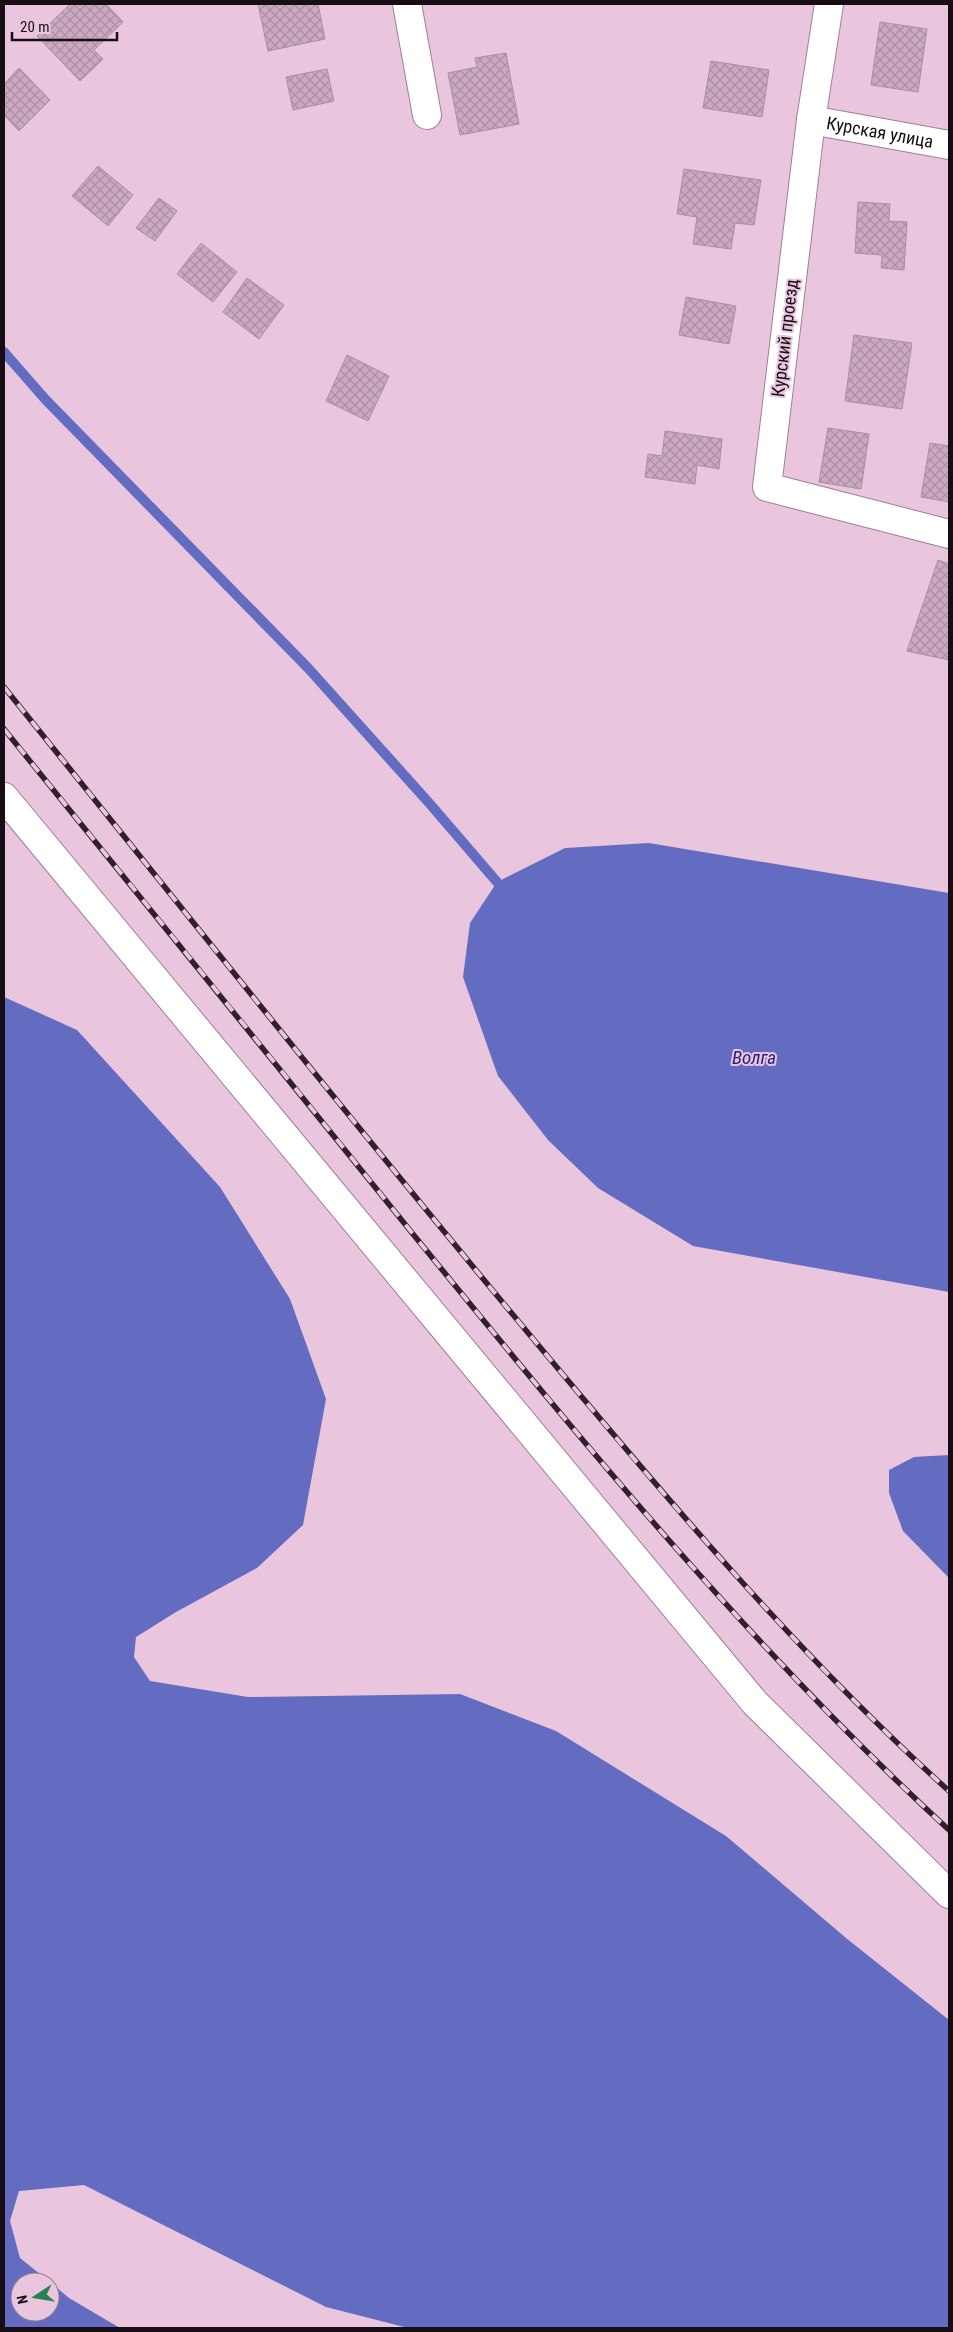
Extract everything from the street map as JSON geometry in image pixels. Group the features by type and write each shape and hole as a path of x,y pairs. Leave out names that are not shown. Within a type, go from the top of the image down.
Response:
{"street":[{"path":"407,4 427,116"},
{"name":"Курский проезд","path":"829,4 811,120 767,487 949,534"},
{"name":"Курская улица","path":"811,120 949,145"},
{"path":"4,797 755,1703 949,1894"}],"water":[{"name":"Волга","path":"649,843 949,893 949,1292 693,1246 598,1188 548,1140 498,1076 463,977 470,923 497,882 565,848"},
{"path":"4,997 77,1030 220,1187 290,1299 326,1399 303,1525 257,1568 176,1612 136,1637 134,1657 150,1681 248,1697 460,1694 556,1731 726,1836 846,1938 949,2020 949,2328 408,2328 326,2307 84,2185 19,2191 10,2221 20,2258 38,2272 10,2272 10,2322 60,2322 60,2290 69,2298 120,2328 4,2328"},
{"path":"949,1455 949,1578 903,1531 889,1493 889,1470 914,1457"}],"building":[{"path":"70,4 106,4 123,22 94,50 103,59 80,81 37,36"},
{"path":"258,4 318,4 325,39 268,51"},
{"path":"880,22 927,29 918,92 871,85"},
{"path":"506,53 519,124 460,135 448,73 477,67 475,58"},
{"path":"711,61 769,70 762,117 703,108"},
{"path":"19,68 50,100 19,131 4,115 4,84"},
{"path":"327,69 334,101 293,110 286,77"},
{"path":"98,166 133,195 108,226 72,196"},
{"path":"684,169 761,180 754,225 735,223 731,249 693,244 697,217 677,214"},
{"path":"159,198 177,211 155,241 136,228"},
{"path":"858,202 890,204 889,221 907,222 904,270 881,268 882,255 855,253"},
{"path":"201,243 237,272 213,302 177,274"},
{"path":"247,278 284,305 259,339 223,312"},
{"path":"686,297 736,306 729,344 679,335"},
{"path":"854,335 912,343 902,409 845,401"},
{"path":"347,355 389,376 368,421 326,401"},
{"path":"828,428 869,434 861,489 819,482"},
{"path":"665,431 722,439 719,469 697,465 695,484 645,477 648,454 662,456"},
{"path":"930,443 949,446 949,502 921,497"},
{"path":"938,560 949,564 949,660 907,651"}],"waterway":[{"path":"4,352 45,399 308,668 497,882"}],"railway":[{"path":"4,687 396,1173 629,1453 731,1570 837,1683 949,1791"},
{"path":"4,729 417,1239 607,1469 672,1544 807,1691 949,1830"}]}
